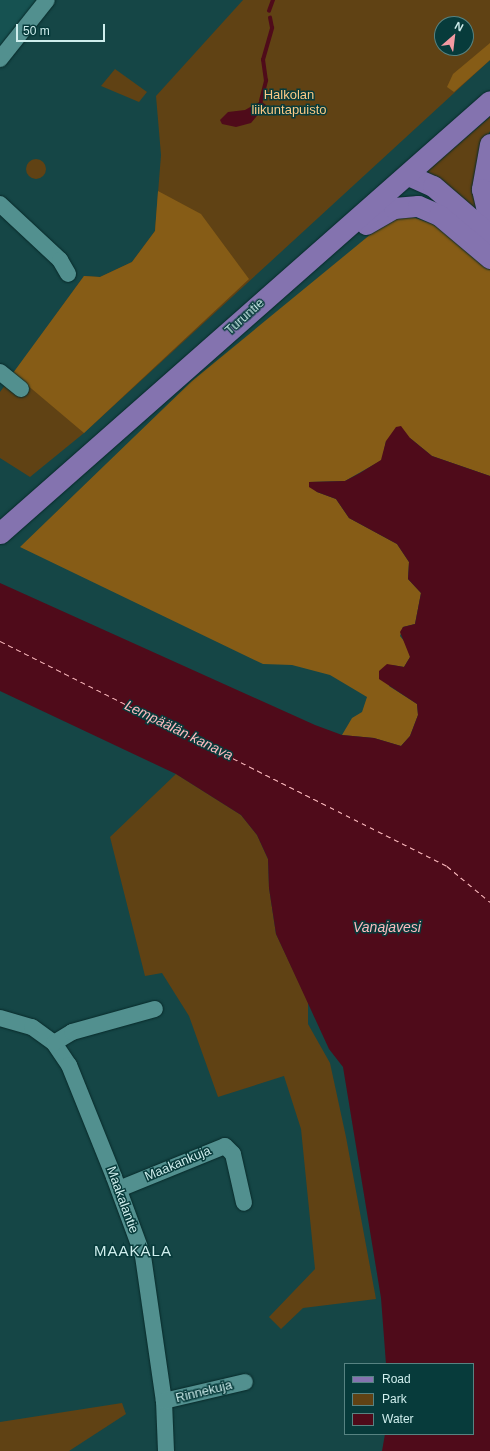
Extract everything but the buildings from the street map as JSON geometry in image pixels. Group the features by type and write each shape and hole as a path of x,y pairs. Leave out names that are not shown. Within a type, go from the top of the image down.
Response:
{"main road":[{"name":"Turuntie","path":"0,533 278,287 408,175 490,101"},
{"path":"490,144 482,189 490,224"},
{"path":"408,175 433,186 490,235"},
{"path":"278,287 394,208 418,206 439,215 490,258"}],"street":[{"path":"0,59 47,0"},
{"path":"0,204 60,260 68,274"},
{"path":"0,372 21,389"},
{"path":"54,1043 72,1032 155,1009"},
{"name":"Maakalantie","path":"0,1018 32,1027 54,1043 69,1065 119,1189 143,1256 164,1401 166,1451"},
{"name":"Maakankuja","path":"119,1189 225,1146 233,1154 244,1203"},
{"name":"Rinnekuja","path":"164,1401 245,1382"}],"shaded area":[{"path":"0,0 38,0 0,51"},
{"path":"490,43 490,60 454,92 447,87 453,74"},
{"path":"158,191 201,214 249,279 84,433 13,373 84,276 100,277 132,262 155,231"},
{"path":"410,216 433,224 490,267 490,476 432,456 410,438 386,441 382,460 345,481 309,482 317,492 336,499 349,518 397,544 409,562 408,579 421,593 415,624 403,627 400,636 409,647 410,657 404,667 392,665 389,686 417,704 418,715 410,736 401,746 374,738 342,735 352,718 362,712 367,697 330,675 292,665 263,664 20,547 192,381 388,220"}],"green space":[{"name":"Halkolan liikuntapuisto","path":"243,0 490,0 490,60 84,433 30,477 0,458 0,392 84,276 100,277 132,262 155,231 161,155 156,96"},
{"path":"115,69 147,92 139,102 101,86"},
{"path":"490,117 490,131 481,151 485,225 427,171"},
{"path":"36,159 43,162 46,169 43,176 36,179 29,176 26,169 29,162"},
{"path":"176,774 241,815 257,835 268,859 269,888 276,934 308,1002 308,1024 330,1063 346,1137 376,1299 303,1308 281,1329 269,1317 315,1269 301,1129 284,1076 218,1097 189,1016 162,973 145,976 110,837"},
{"path":"122,1403 126,1414 69,1451 0,1451 0,1422"}],"water":[{"path":"261,101 266,105 251,123 236,127 222,124 220,120 228,112 245,110"},
{"name":"Vanajavesi","path":"401,426 410,438 432,456 490,476 490,1451 382,1451 385,1435 474,1435 474,1363 386,1363 381,1298 343,1067 329,1049 276,934 269,888 268,859 257,835 241,815 176,774 0,691 0,583 315,725 342,735 374,738 401,746 410,736 418,715 417,704 379,679 379,671 387,664 404,667 410,657 400,632 403,627 415,624 421,593 408,579 409,562 397,544 349,518 336,499 317,492 309,487 309,482 345,481 381,460 386,441 396,427"}],"waterway":[{"path":"269,11 273,0"},
{"path":"261,101 266,81 263,60 272,28 270,18"}],"ferry route":[{"path":"0,641 447,866 490,902"}],"district":[{"name":"MAAKALA","path":"133,1251"}],"water label":[{"name":"Lempäälän kanava","path":"179,730"}]}
